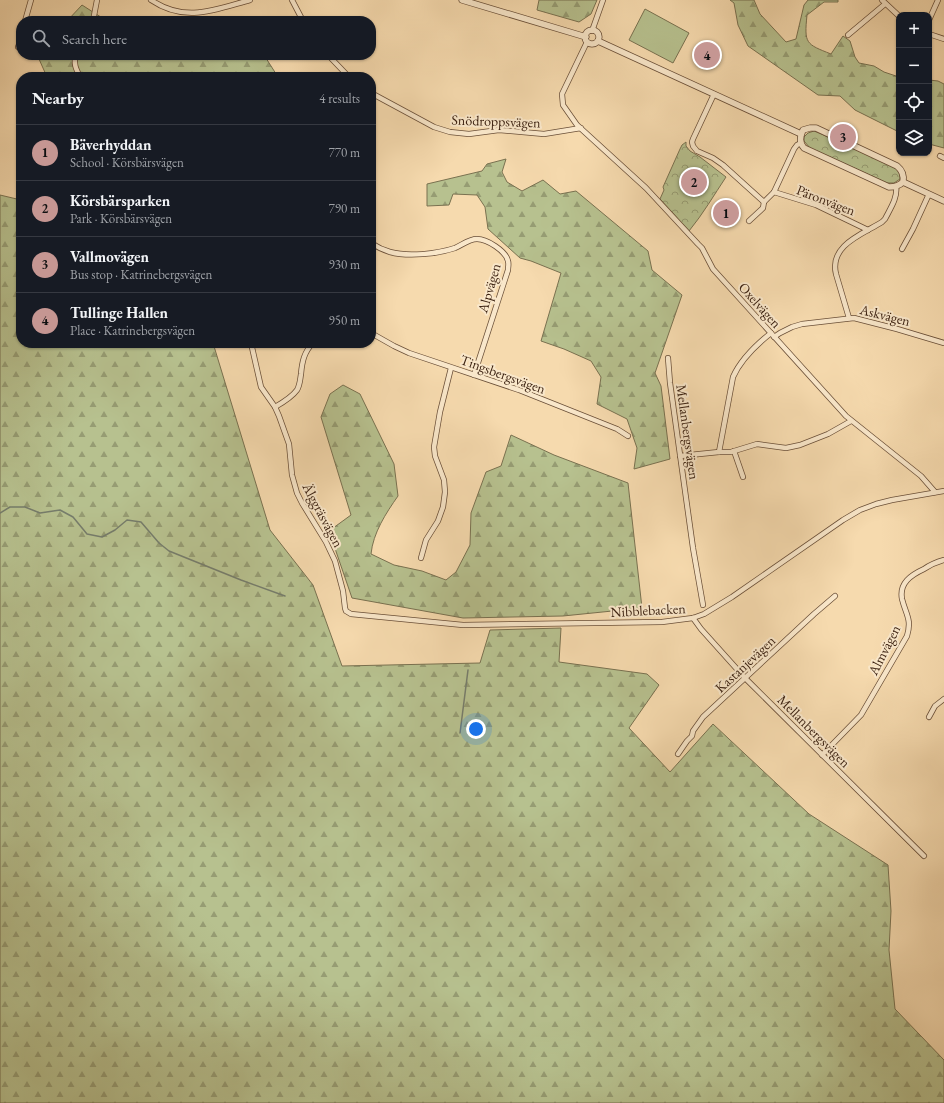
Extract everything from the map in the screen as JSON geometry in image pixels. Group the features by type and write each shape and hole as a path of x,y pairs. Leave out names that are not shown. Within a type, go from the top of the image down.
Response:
{"street":[{"path":"27,16 31,0"},
{"path":"94,16 97,0"},
{"path":"151,0 166,8 183,13 202,12 250,0"},
{"path":"292,0 300,16"},
{"path":"463,0 587,39 592,44 598,41"},
{"path":"587,39 588,32 592,31 603,0"},
{"path":"932,13 938,0"},
{"path":"848,35 884,2 896,13"},
{"path":"592,31 598,34 598,41"},
{"path":"932,35 944,39"},
{"name":"Oxelvägen","path":"587,39 562,94 563,105 579,126 646,188 702,248 713,269 851,421 921,476 935,492"},
{"path":"598,41 801,134"},
{"path":"74,60 74,65 78,72"},
{"path":"333,60 344,72"},
{"path":"714,94 693,139 693,146 700,153 713,158 723,165 764,202"},
{"name":"Snödroppsvägen","path":"376,96 434,127 450,132 469,134 499,130 544,134 579,126"},
{"path":"816,128 899,168 903,174 903,182 896,186 889,187 804,148 800,139 801,134 805,129 816,128"},
{"path":"749,221 763,208 764,202 774,192 794,149 801,143"},
{"path":"903,182 944,201"},
{"path":"849,318 834,267 836,259 845,245 854,237 885,220 896,197 896,186"},
{"name":"Päronvägen","path":"774,192 816,205 868,230"},
{"path":"902,249 929,194"},
{"name":"Alpvägen","path":"376,246 390,252 419,254 446,251 456,248 471,240 479,239 491,243 504,253 508,260 508,270 474,375"},
{"name":"Askvägen","path":"719,452 733,377 747,355 772,335 802,324 849,318 861,319 944,343"},
{"name":"Tingsbergsvägen","path":"376,336 409,354 519,390 617,429 628,436"},
{"name":"Älggräsvägen","path":"252,348 261,387 275,407 289,444 292,475 297,493 326,542 335,561 343,591 345,608"},
{"path":"275,407 290,397 300,384 303,360 309,348"},
{"name":"Mellanbergsvägen","path":"668,358 693,548 703,605"},
{"path":"421,558 426,540 438,521 443,507 445,492 444,480 435,456 434,447 440,412 452,368"},
{"path":"680,456 731,452 757,444 786,448 800,445 828,434 851,421"},
{"path":"734,451 744,477"},
{"name":"Nibblebacken","path":"345,608 346,611 351,614 463,625 662,622 693,618 704,614 732,597 843,520 860,510 892,500 944,491"},
{"name":"Almvägen","path":"822,755 861,715 906,636 909,629 909,621 902,600 902,590 907,579 937,562 944,560"},
{"name":"Kastanjevägen","path":"678,754 704,717 835,596"},
{"name":"Mellanbergsvägen","path":"693,618 745,678 924,856"},
{"path":"929,716 935,706 944,699"}],"green space":[{"path":"539,0 597,0 591,14 579,22 537,10"},
{"path":"730,0 754,0 760,14 786,42 796,39 804,5 808,0 838,0 838,2 824,2 807,15 806,32 808,42 816,48 831,54 843,36 850,41 855,57 859,63 874,66 884,72 896,76 896,130 855,110 840,96 818,95 748,46 738,25 734,3"},
{"path":"82,5 99,16 72,16"},
{"path":"645,9 689,33 673,63 629,40"},
{"path":"39,60 267,60 275,72 45,72"},
{"path":"932,80 944,84 944,148 932,145"},
{"path":"814,131 887,163 900,173 900,179 894,183 887,183 810,148 804,141 804,137 808,133"},
{"path":"686,142 686,146 690,151 726,177 689,231 660,199 664,190 663,187 680,149"},
{"path":"506,159 502,172 507,182 522,191 543,180 560,194 576,191 648,251 652,270 682,295 655,373 661,386 670,459 634,469 637,448 627,419 597,404 601,377 591,361 541,341 561,273 520,258 488,229 485,207 477,195 453,194 449,205 427,206 427,184 482,171 487,164"},
{"path":"0,195 16,199 16,348 215,348 270,530 313,585 342,666 480,663 490,630 561,628 559,662 647,674 659,685 629,728 670,772 713,724 809,814 888,865 891,911 889,950 895,1009 944,1060 944,1103 0,1103"},
{"path":"343,385 360,394 394,464 398,496 377,531 371,554 394,565 422,571 446,580 456,572 470,545 471,513 486,472 501,466 511,435 554,455 628,483 642,608 563,616 463,618 352,598 329,531 351,515 321,417 330,394"}],"waterway":[{"path":"0,513 10,507 25,507 40,513 60,510 73,517 87,534 102,537 115,530 127,520 141,522 159,543 169,551 285,596"},
{"path":"460,733 468,670"}],"place":[{"name":"Tullinge Hallen","path":"707,55"},
{"name":"Vallmovägen","path":"843,137"},
{"name":"Körsbärsparken","path":"694,182"},
{"name":"Bäverhyddan","path":"726,213"}]}
